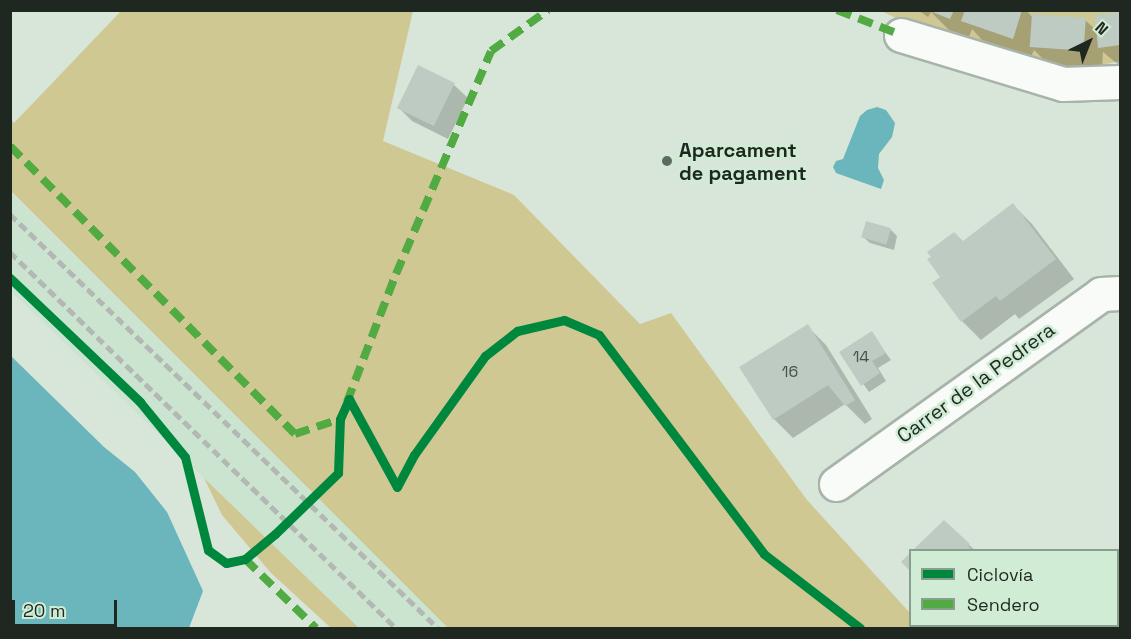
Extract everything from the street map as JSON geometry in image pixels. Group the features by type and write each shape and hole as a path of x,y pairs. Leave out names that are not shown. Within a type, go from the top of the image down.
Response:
{"street":[{"path":"901,35 1064,84 1120,81"},
{"name":"Carrer de la Pedrera","path":"836,484 1101,294 1120,293"}],"shaded area":[{"path":"121,11 413,11 383,141 514,195 640,324 671,313 807,500 909,612 909,627 925,628 448,628 11,191 11,119 14,123"},
{"path":"881,11 1120,11 1120,61 1070,72 916,27"},
{"path":"10,191 448,628 359,628 11,291"},
{"path":"204,478 359,628 331,628 271,573 222,515"}],"water":[{"path":"877,107 886,110 895,123 892,137 879,154 878,168 884,180 881,189 836,173 833,167 836,161 843,159 860,116 867,110"},
{"path":"10,355 104,447 135,472 167,512 203,591 189,628 11,628"}],"building":[{"path":"927,10 954,10 950,19"},
{"path":"965,10 1022,10 1013,39 961,21"},
{"path":"1120,12 1120,45 1098,48 1095,15"},
{"path":"1032,14 1086,18 1084,51 1030,47"},
{"path":"418,65 455,83 434,126 397,108"},
{"path":"1013,203 1056,259 1000,301 996,296 961,322 932,283 940,277 927,259 931,257 927,252 954,232 963,241"},
{"path":"866,221 891,228 886,245 861,237"},
{"path":"808,324 855,400 845,406 828,385 773,420 739,367"},
{"path":"872,331 886,353 872,361 880,373 861,386 839,352"},
{"path":"944,520 970,544 968,546 971,549 914,549"},
{"path":"909,554 909,570 901,562"},
{"path":"1052,627 1054,628 1029,628"}],"railway":[{"path":"10,214 438,628"},
{"path":"10,252 396,628"}],"marked path":[{"path":"347,402 396,274 491,51 548,10"},
{"path":"837,10 901,35"},
{"path":"10,146 295,434 340,419"},
{"path":"245,559 316,628"}],"cycle path":[{"path":"10,278 140,402 185,457 208,550 226,563 245,559 275,534 338,473 340,419 349,399"},
{"path":"349,399 397,487 414,455 485,356 517,331 564,320 599,335 764,554 860,628"}],"place":[{"name":"Aparcament de pagament","path":"667,161"}]}
